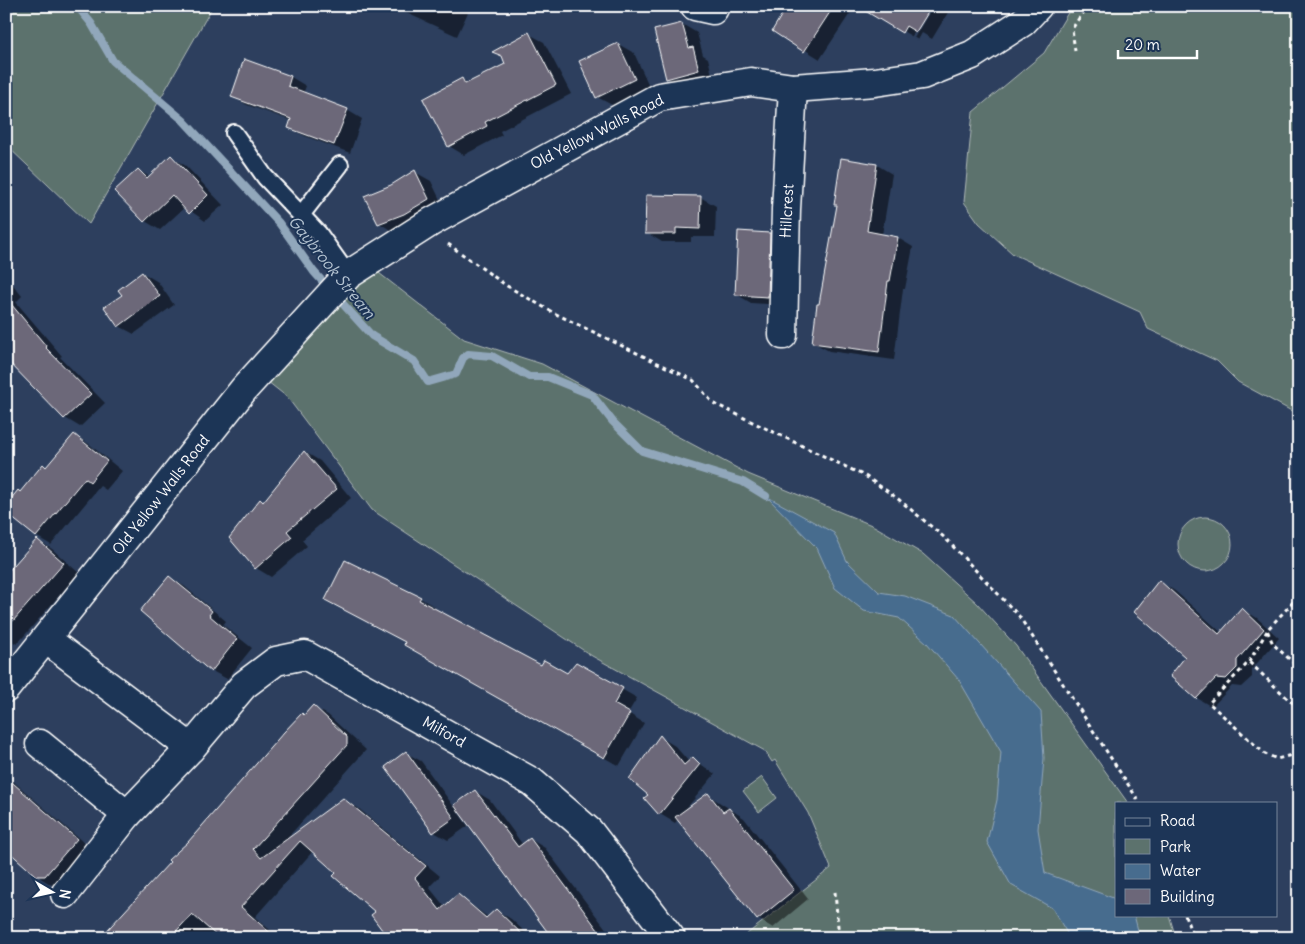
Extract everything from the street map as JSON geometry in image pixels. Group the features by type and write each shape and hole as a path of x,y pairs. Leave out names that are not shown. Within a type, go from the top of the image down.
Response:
{"street":[{"name":"Old Yellow Walls Road","path":"6,688 244,389 346,277 431,222 659,97 751,82 793,88 875,82 922,75 972,55 1023,22 1038,6"},
{"name":"Hillcrest","path":"783,334 786,209 793,88"},
{"path":"46,639 191,748"},
{"name":"Milford","path":"65,894 127,815 191,748 244,685 276,661 305,655 532,782 589,831 671,938"},
{"path":"40,744 127,815"}],"lane":[{"path":"234,132 265,178 320,234 346,277"},
{"path":"301,215 340,164"}],"path":[{"path":"1075,51 1072,29 1087,6"},
{"path":"431,222 441,238 507,286 554,313 693,380 714,403 865,476 897,498 945,538 1019,616 1139,802"},
{"path":"1299,604 1295,600 1267,630 1249,662 1209,703 1265,754 1277,759 1299,753"},
{"path":"1267,630 1273,644 1299,668"},
{"path":"1249,662 1299,708"},
{"path":"835,892 839,938"},
{"path":"1185,916 1193,938"}],"green space":[{"path":"6,6 213,6 89,224 6,145"},
{"path":"1072,6 1299,6 1299,415 1238,382 1217,361 1148,329 1140,312 1013,254 979,223 964,202 973,112 1044,53"},
{"path":"366,263 464,339 542,364 748,474 874,526 923,554 977,603 1016,646 1127,802 1115,802 1115,916 1169,916 1176,938 742,938 831,868 808,813 775,760 772,762 765,751 592,656 372,510 287,397 258,374"},
{"path":"1205,517 1215,519 1224,525 1230,534 1232,544 1230,554 1224,563 1215,569 1205,571 1195,569 1186,563 1180,554 1178,544 1180,534 1186,525 1195,519"},
{"path":"762,777 777,798 759,812 743,791"}],"water":[{"path":"766,496 834,533 847,561 879,592 905,596 954,615 1041,712 1044,758 1038,829 1045,873 1115,899 1115,916 1134,916 1140,938 1070,938 1052,908 1011,885 987,842 997,800 1001,752 959,680 927,643 899,618 864,611 835,588 817,548"}],"building":[{"path":"787,6 834,6 804,52 772,31"},
{"path":"857,6 932,6 916,32 906,26 902,33"},
{"path":"682,23 689,48 693,47 699,70 666,79 654,30"},
{"path":"529,32 556,85 485,122 487,126 448,147 423,99 462,78 465,84 505,64 502,56 492,52"},
{"path":"618,43 635,79 596,98 579,61"},
{"path":"244,59 291,76 288,86 348,109 334,145 288,128 291,119 231,97"},
{"path":"171,155 208,195 189,214 172,195 144,222 114,191 138,169 147,178"},
{"path":"841,158 877,164 867,231 898,237 890,281 888,281 879,352 812,343 817,304 819,304 837,205 834,205"},
{"path":"415,170 429,199 404,214 378,224 364,196 391,185"},
{"path":"646,195 701,196 700,229 676,228 676,234 645,234"},
{"path":"738,231 770,233 768,297 735,295"},
{"path":"142,272 160,296 118,327 104,307 122,295 118,290"},
{"path":"6,298 46,348 91,394 64,419 6,359"},
{"path":"74,434 107,461 90,482 85,478 36,537 6,513 6,505 18,490 20,492 43,464 46,467"},
{"path":"304,451 337,489 287,531 292,537 255,569 229,538 260,499 263,502"},
{"path":"37,539 64,563 6,629 6,574"},
{"path":"345,560 421,597 419,600 541,665 544,660 567,673 576,662 623,688 614,704 630,713 604,758 404,645 405,642 325,600"},
{"path":"169,576 212,611 209,615 237,639 211,672 140,611"},
{"path":"1159,580 1219,634 1242,608 1264,629 1237,660 1237,668 1226,679 1216,678 1196,699 1170,676 1185,657 1134,612"},
{"path":"313,705 347,737 347,745 253,849 261,858 343,798 426,866 415,878 440,910 458,894 486,918 496,909 526,938 388,938 371,915 375,912 333,876 336,873 300,841 241,907 276,938 219,938 192,914 170,938 100,938 170,862 168,860 188,842 284,732 302,713 304,715"},
{"path":"660,735 684,765 693,757 700,764 659,815 644,798 648,795 629,779"},
{"path":"406,751 454,818 433,833 385,767"},
{"path":"6,777 77,839 45,876 36,876 6,849"},
{"path":"475,790 518,847 530,838 604,938 552,938 454,805"},
{"path":"708,793 723,812 729,808 794,890 757,920 675,817"}],"waterway":[{"name":"Gaybrook Stream","path":"77,6 91,23 113,61 183,120 279,223 314,272 372,336 414,361 428,382 456,374 463,358 468,354 492,356 529,377 548,377 592,395 613,422 642,451 743,482 766,496"}]}
